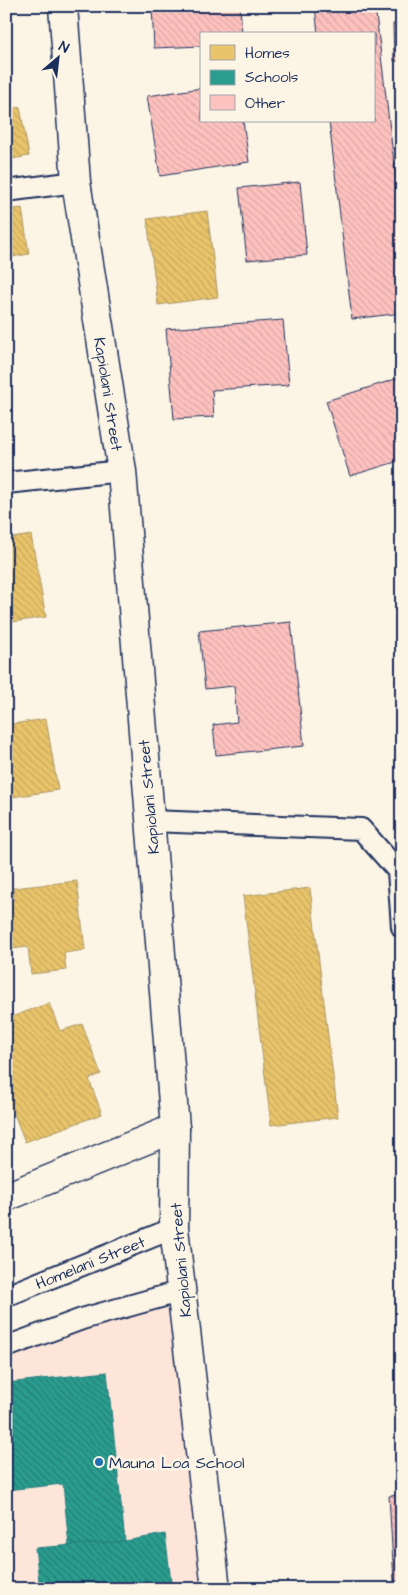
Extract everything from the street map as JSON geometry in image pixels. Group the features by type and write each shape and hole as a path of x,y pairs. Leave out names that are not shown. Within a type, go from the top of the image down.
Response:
{"street":[{"name":"Kapiolani Street","path":"63,6 76,182 122,471 175,1128 174,1228 216,1589"},
{"path":"6,1197 175,1128"}],"lane":[{"path":"6,191 76,182"},
{"path":"6,484 122,471"},
{"path":"150,821 361,829 398,871 402,927"},
{"name":"Homelani Street","path":"6,1296 174,1228"},
{"path":"6,1347 82,1319 182,1292"}],"shaded area":[{"name":"Mauna Loa School","path":"168,1281 204,1589 6,1589 6,1336"}],"building: Homes":[{"path":"20,107 29,156 6,160 6,110"},
{"path":"22,208 29,254 6,258 6,210"},
{"path":"207,211 218,297 158,305 147,219"},
{"path":"31,535 46,617 6,623 6,539"},
{"path":"46,719 58,790 6,798 6,725"},
{"path":"77,881 85,950 64,953 66,970 31,974 28,947 11,949 6,901 14,900 13,888"},
{"path":"310,888 338,1117 271,1125 243,896"},
{"path":"49,1003 60,1031 82,1024 101,1074 89,1079 102,1114 25,1142 6,1093 6,1019"}],"building: Schools":[{"path":"107,1372 125,1541 69,1546 63,1484 6,1490 6,1383"},
{"path":"165,1534 172,1589 40,1589 35,1548 125,1541"}],"building: Other":[{"path":"152,6 240,6 242,32 200,32 200,46 154,48"},
{"path":"315,6 375,6 402,229 402,313 352,319 329,122 376,122 376,32 318,32"},
{"path":"393,24 402,24 402,61 394,61"},
{"path":"200,88 200,122 243,122 249,162 160,176 147,96"},
{"path":"300,182 307,255 247,260 239,188"},
{"path":"283,320 289,385 212,390 214,417 174,419 166,329"},
{"path":"402,377 402,419 397,421 402,436 402,460 350,476 326,401"},
{"path":"402,508 402,548 396,509"},
{"path":"291,622 304,746 216,755 213,725 237,722 234,686 205,689 199,631"},
{"path":"402,1495 402,1581 394,1581 389,1496"}],"place":[{"name":"Mauna Loa School","path":"99,1462"}]}
